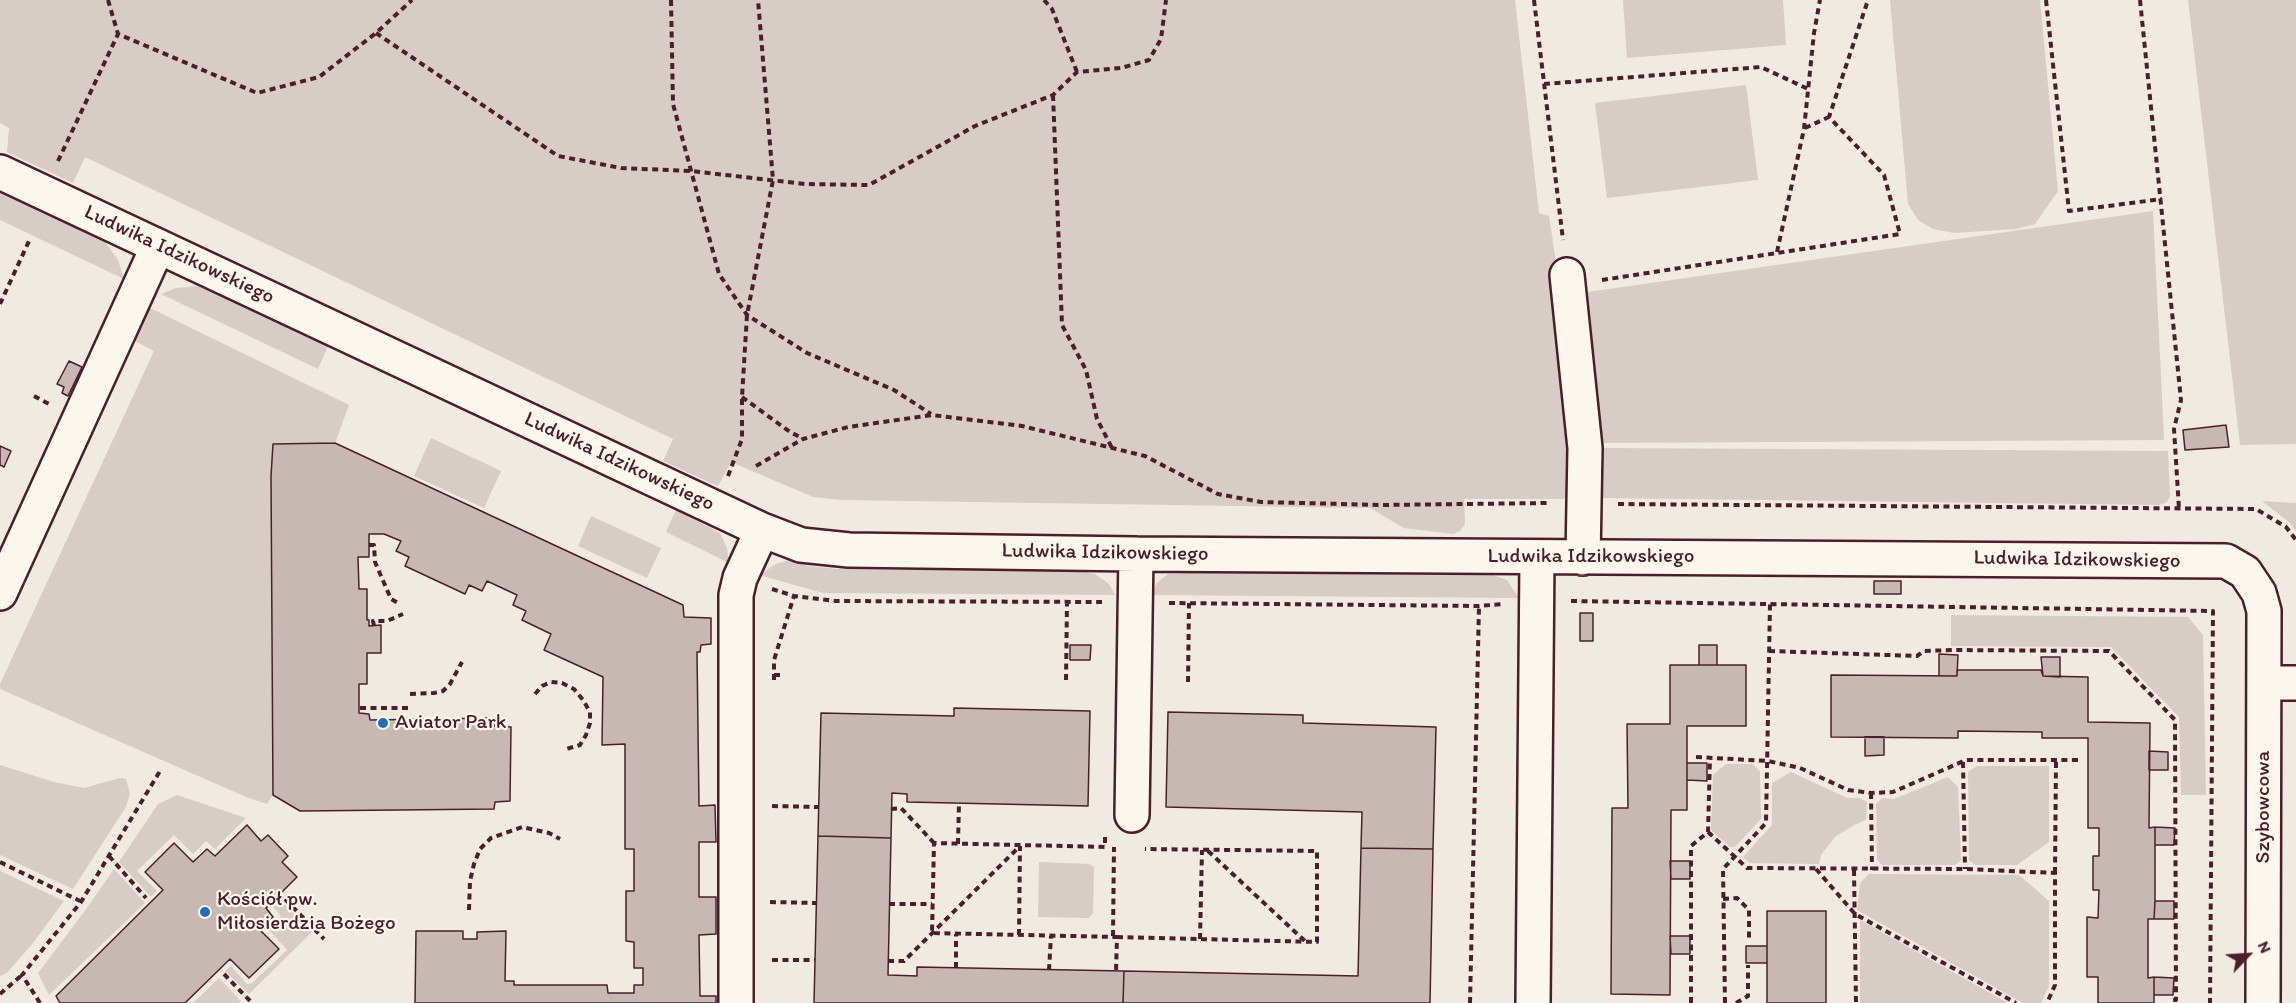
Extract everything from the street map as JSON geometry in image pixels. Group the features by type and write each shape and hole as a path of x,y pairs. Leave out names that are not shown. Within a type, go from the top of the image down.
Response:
{"street":[{"name":"Ludwika Idzikowskiego","path":"0,172 762,530 801,545 849,550 1136,554 2226,561 2245,572 2259,593 2264,611"},
{"path":"0,593 158,246"},
{"path":"1568,275 1585,448 1583,558"},
{"path":"736,1003 736,595 740,578 762,530"},
{"path":"1132,814 1136,554"},
{"path":"1533,1003 1537,558"},
{"name":"Szybowcowa","path":"2263,1003 2264,611"},
{"path":"2264,683 2296,683"}],"path":[{"path":"43,192 118,34 108,0"},
{"path":"118,34 257,93 319,77 376,33 412,0"},
{"path":"670,0 673,104 720,274 747,315 807,353 894,390 932,415"},
{"path":"722,511 727,478 742,439 747,315 773,180 758,0"},
{"path":"1044,0 1052,9 1077,72"},
{"path":"376,33 558,156 621,168 691,171 805,184 869,184 975,126 1053,95 1077,72 1121,68 1149,60 1161,39 1166,0"},
{"path":"1534,0 1568,275 1587,282 1900,234 1884,175 1829,117"},
{"path":"1777,252 1804,129 1820,0"},
{"path":"1804,129 1829,117 1868,0"},
{"path":"2046,0 2069,211 2162,199"},
{"path":"2140,0 2181,400 2174,429 2179,508"},
{"path":"1544,84 1761,67 1808,89"},
{"path":"1053,95 1062,325 1086,370 1097,419 1112,448"},
{"path":"0,304 29,241"},
{"path":"742,397 803,439"},
{"path":"756,466 803,439 848,427 932,415 1022,426 1145,456 1218,494 1261,502 1382,505 1584,504 2256,509 2286,527 2296,540"},
{"path":"369,545 374,544 375,562 392,599 398,603"},
{"path":"740,578 794,596 836,601 1537,608 1770,604 2213,611 2210,1003"},
{"path":"1066,680 1067,602"},
{"path":"1188,682 1189,603"},
{"path":"1726,1003 1723,869 1766,823 1770,604"},
{"path":"1470,1003 1479,606"},
{"path":"374,626 373,621 387,621 403,614"},
{"path":"1768,651 1917,656 1924,651 1952,650 2109,651 2175,720 2176,1000 2172,1000 2172,1003"},
{"path":"410,694 443,691 450,684 462,662"},
{"path":"774,675 782,675"},
{"path":"534,694 542,686 551,682 562,683 574,689 590,712 590,723 580,745 566,749"},
{"path":"1471,686 1477,686"},
{"path":"360,708 411,708"},
{"path":"1696,757 1768,761 1800,768 1848,790 1871,793 1893,792 1963,762 2081,760"},
{"path":"1710,758 1708,832 1747,868 1965,869 2055,873"},
{"path":"2047,1003 2055,985 2056,760"},
{"path":"1963,762 1965,869"},
{"path":"0,994 22,975 81,902 160,771"},
{"path":"1871,793 1872,870"},
{"path":"958,844 959,803"},
{"path":"771,806 819,807"},
{"path":"891,809 901,808 934,843 1125,848"},
{"path":"470,910 470,881 474,864 480,849 491,838 522,827 549,833 560,839"},
{"path":"1691,1003 1691,846 1708,832"},
{"path":"1105,835 1105,847"},
{"path":"932,933 934,843"},
{"path":"888,961 904,960 1020,845"},
{"path":"1018,935 1020,845"},
{"path":"1114,847 1116,971"},
{"path":"932,933 1317,942 1317,851 1135,848"},
{"path":"1200,939 1205,850"},
{"path":"1205,850 1306,942"},
{"path":"109,855 146,898"},
{"path":"0,862 81,902"},
{"path":"1816,869 1855,914 2016,1003"},
{"path":"1854,870 1856,1003"},
{"path":"1723,899 1737,898 1749,910 1749,941"},
{"path":"285,899 324,939"},
{"path":"769,902 817,903"},
{"path":"890,904 932,904"},
{"path":"956,934 956,968"},
{"path":"1049,970 1050,936"},
{"path":"768,959 815,960"},
{"path":"1736,1003 1748,996 1748,965"},
{"path":"224,974 252,1003"},
{"path":"22,975 40,1003"}],"shaded area":[{"path":"0,0 1515,0 1539,213 1549,216 1562,302 1574,481 1564,499 1464,499 1465,524 1460,531 1453,534 1404,528 1370,508 841,500 813,497 731,462 718,486 663,461 673,439 85,157 73,183 7,152 9,128 0,123"},
{"path":"1623,0 1783,0 1786,45 1627,58"},
{"path":"1890,0 2040,0 2058,191 2035,224 2016,229 1954,233 1933,229 1918,220 1908,204"},
{"path":"2188,0 2296,0 2296,444 2240,445"},
{"path":"1746,85 1758,180 1607,198 1595,103"},
{"path":"0,190 105,242 118,260 124,279 0,220"},
{"path":"2153,211 2164,440 1597,443 1581,293"},
{"path":"197,286 219,294 328,346 318,369 161,294 176,288"},
{"path":"146,306 349,405 335,443 273,444 271,476 273,795 267,804 246,797 0,689 0,684 154,351 131,339"},
{"path":"431,438 501,471 484,508 414,476"},
{"path":"1595,448 2168,451 2170,496 2167,502 2160,505 1601,498 1594,485"},
{"path":"2262,501 2296,503 2296,531 2290,523"},
{"path":"676,510 720,533 727,548 729,563 666,532"},
{"path":"591,516 661,548 647,578 578,546"},
{"path":"789,560 809,566 837,569 1080,571 1095,574 1109,584 1115,595 823,593 759,575 776,564"},
{"path":"1168,574 1493,575 1507,580 1519,598 1150,595 1157,583"},
{"path":"1951,615 2188,617 2203,635 2206,795 2181,795 2179,717 2111,647 1951,646"},
{"path":"1726,764 1752,764 1760,771 1761,819 1735,847 1730,847 1711,830 1713,775"},
{"path":"0,765 54,782 84,788 120,778 126,779 130,794 126,807 73,889 0,855"},
{"path":"1977,766 2049,766 2049,842 2017,865 1975,865 1969,860 1968,772"},
{"path":"1791,772 1847,798 1860,798 1867,802 1866,820 1835,837 1821,855 1819,864 1750,863 1743,857 1772,825 1772,783"},
{"path":"1948,777 1958,787 1961,860 1955,865 1882,865 1877,860 1876,804 1882,798 1894,799"},
{"path":"177,795 246,818 215,849 206,841 193,854 174,835 137,871 157,891 151,897 119,862 158,804"},
{"path":"1039,862 1089,864 1094,867 1093,913 1089,918 1038,917"},
{"path":"114,869 145,903 49,995 38,973"},
{"path":"0,871 64,901 33,943 7,973 0,976"},
{"path":"1869,874 2019,875 2049,901 2049,986 2041,1003 2023,1003 1857,910 1860,883"},
{"path":"280,900 312,932 249,994 225,971 231,966 247,984 252,983 287,950 268,929 281,916 273,907"},
{"path":"1860,920 2008,1003 1860,1003"},
{"path":"219,978 241,1001 239,1003 193,1003"}],"building":[{"path":"69,361 82,367 68,396 62,393 64,387 57,384"},
{"path":"2226,425 2229,447 2185,450 2183,430"},
{"name":"Aviator Park","path":"335,443 683,605 684,617 711,618 711,644 701,645 700,652 697,652 699,806 715,805 716,842 699,842 699,897 716,897 716,934 699,935 700,996 716,996 716,1003 415,1003 416,931 463,931 463,939 477,939 477,932 506,931 505,981 514,981 514,985 607,985 608,993 634,993 634,985 643,985 643,968 634,968 634,942 626,941 626,891 634,891 634,849 625,849 625,744 602,745 603,677 544,650 551,634 522,620 526,611 513,605 517,595 487,581 482,591 469,585 465,594 405,566 409,557 396,551 401,541 384,534 369,534 369,557 358,557 359,589 367,589 369,626 381,625 381,653 367,653 367,684 359,684 359,713 369,714 370,720 494,718 494,726 511,727 510,801 495,802 494,809 300,811 273,795 271,476 273,444"},
{"path":"0,446 11,451 4,467 0,465"},
{"path":"1874,581 1901,581 1901,594 1874,594"},
{"path":"1580,613 1593,613 1593,641 1580,641"},
{"path":"1070,645 1091,645 1090,660 1070,660"},
{"path":"1699,645 1717,645 1717,665 1699,665"},
{"path":"1939,654 1958,655 1957,676 1939,676"},
{"path":"2041,657 2060,657 2060,677 2043,676"},
{"path":"1670,665 1746,665 1746,726 1687,726 1687,810 1671,810 1670,995 1611,994 1612,808 1628,808 1627,724 1670,724"},
{"path":"1957,670 2041,670 2043,676 2088,677 2088,722 2150,723 2149,828 2155,827 2155,901 2154,919 2148,919 2148,978 2154,977 2154,1003 2098,1003 2098,977 2087,977 2087,917 2098,918 2099,890 2093,890 2093,856 2099,856 2099,828 2088,828 2088,738 2042,738 2042,732 1958,731 1958,738 1831,737 1831,675 1957,676"},
{"path":"954,708 1090,711 1088,806 907,802 907,794 892,793 891,838 818,836 821,713 954,716"},
{"path":"1168,712 1303,715 1303,723 1436,727 1433,849 1361,848 1362,812 1166,807"},
{"path":"1865,737 1884,737 1884,755 1865,756"},
{"path":"2149,751 2168,752 2168,770 2149,770"},
{"path":"1687,763 1707,763 1707,781 1687,780"},
{"name":"Kościół pw. Miłosierdzia Bożego","path":"247,825 261,841 268,835 288,856 282,862 297,877 266,908 273,917 260,930 279,949 249,978 230,959 185,1003 60,1003 56,996 163,890 145,872 174,843 193,862 207,849 215,856"},
{"path":"2155,827 2175,828 2174,845 2155,845"},
{"path":"818,836 891,838 888,975 917,976 917,967 1124,971 1123,1003 814,1003"},
{"path":"1361,848 1433,849 1430,1003 1123,1003 1124,971 1358,976"},
{"path":"1670,861 1690,861 1690,879 1671,879"},
{"path":"2155,901 2174,901 2174,919 2154,919"},
{"path":"1767,911 1826,911 1826,1003 1767,1003"},
{"path":"1670,936 1690,936 1690,954 1671,954"},
{"path":"1746,946 1767,946 1767,963 1746,963"},
{"path":"2154,977 2174,978 2173,995 2154,995"}],"place":[{"name":"Aviator Park","path":"383,723"},
{"name":"Kościół pw. Miłosierdzia Bożego","path":"205,912"}]}
